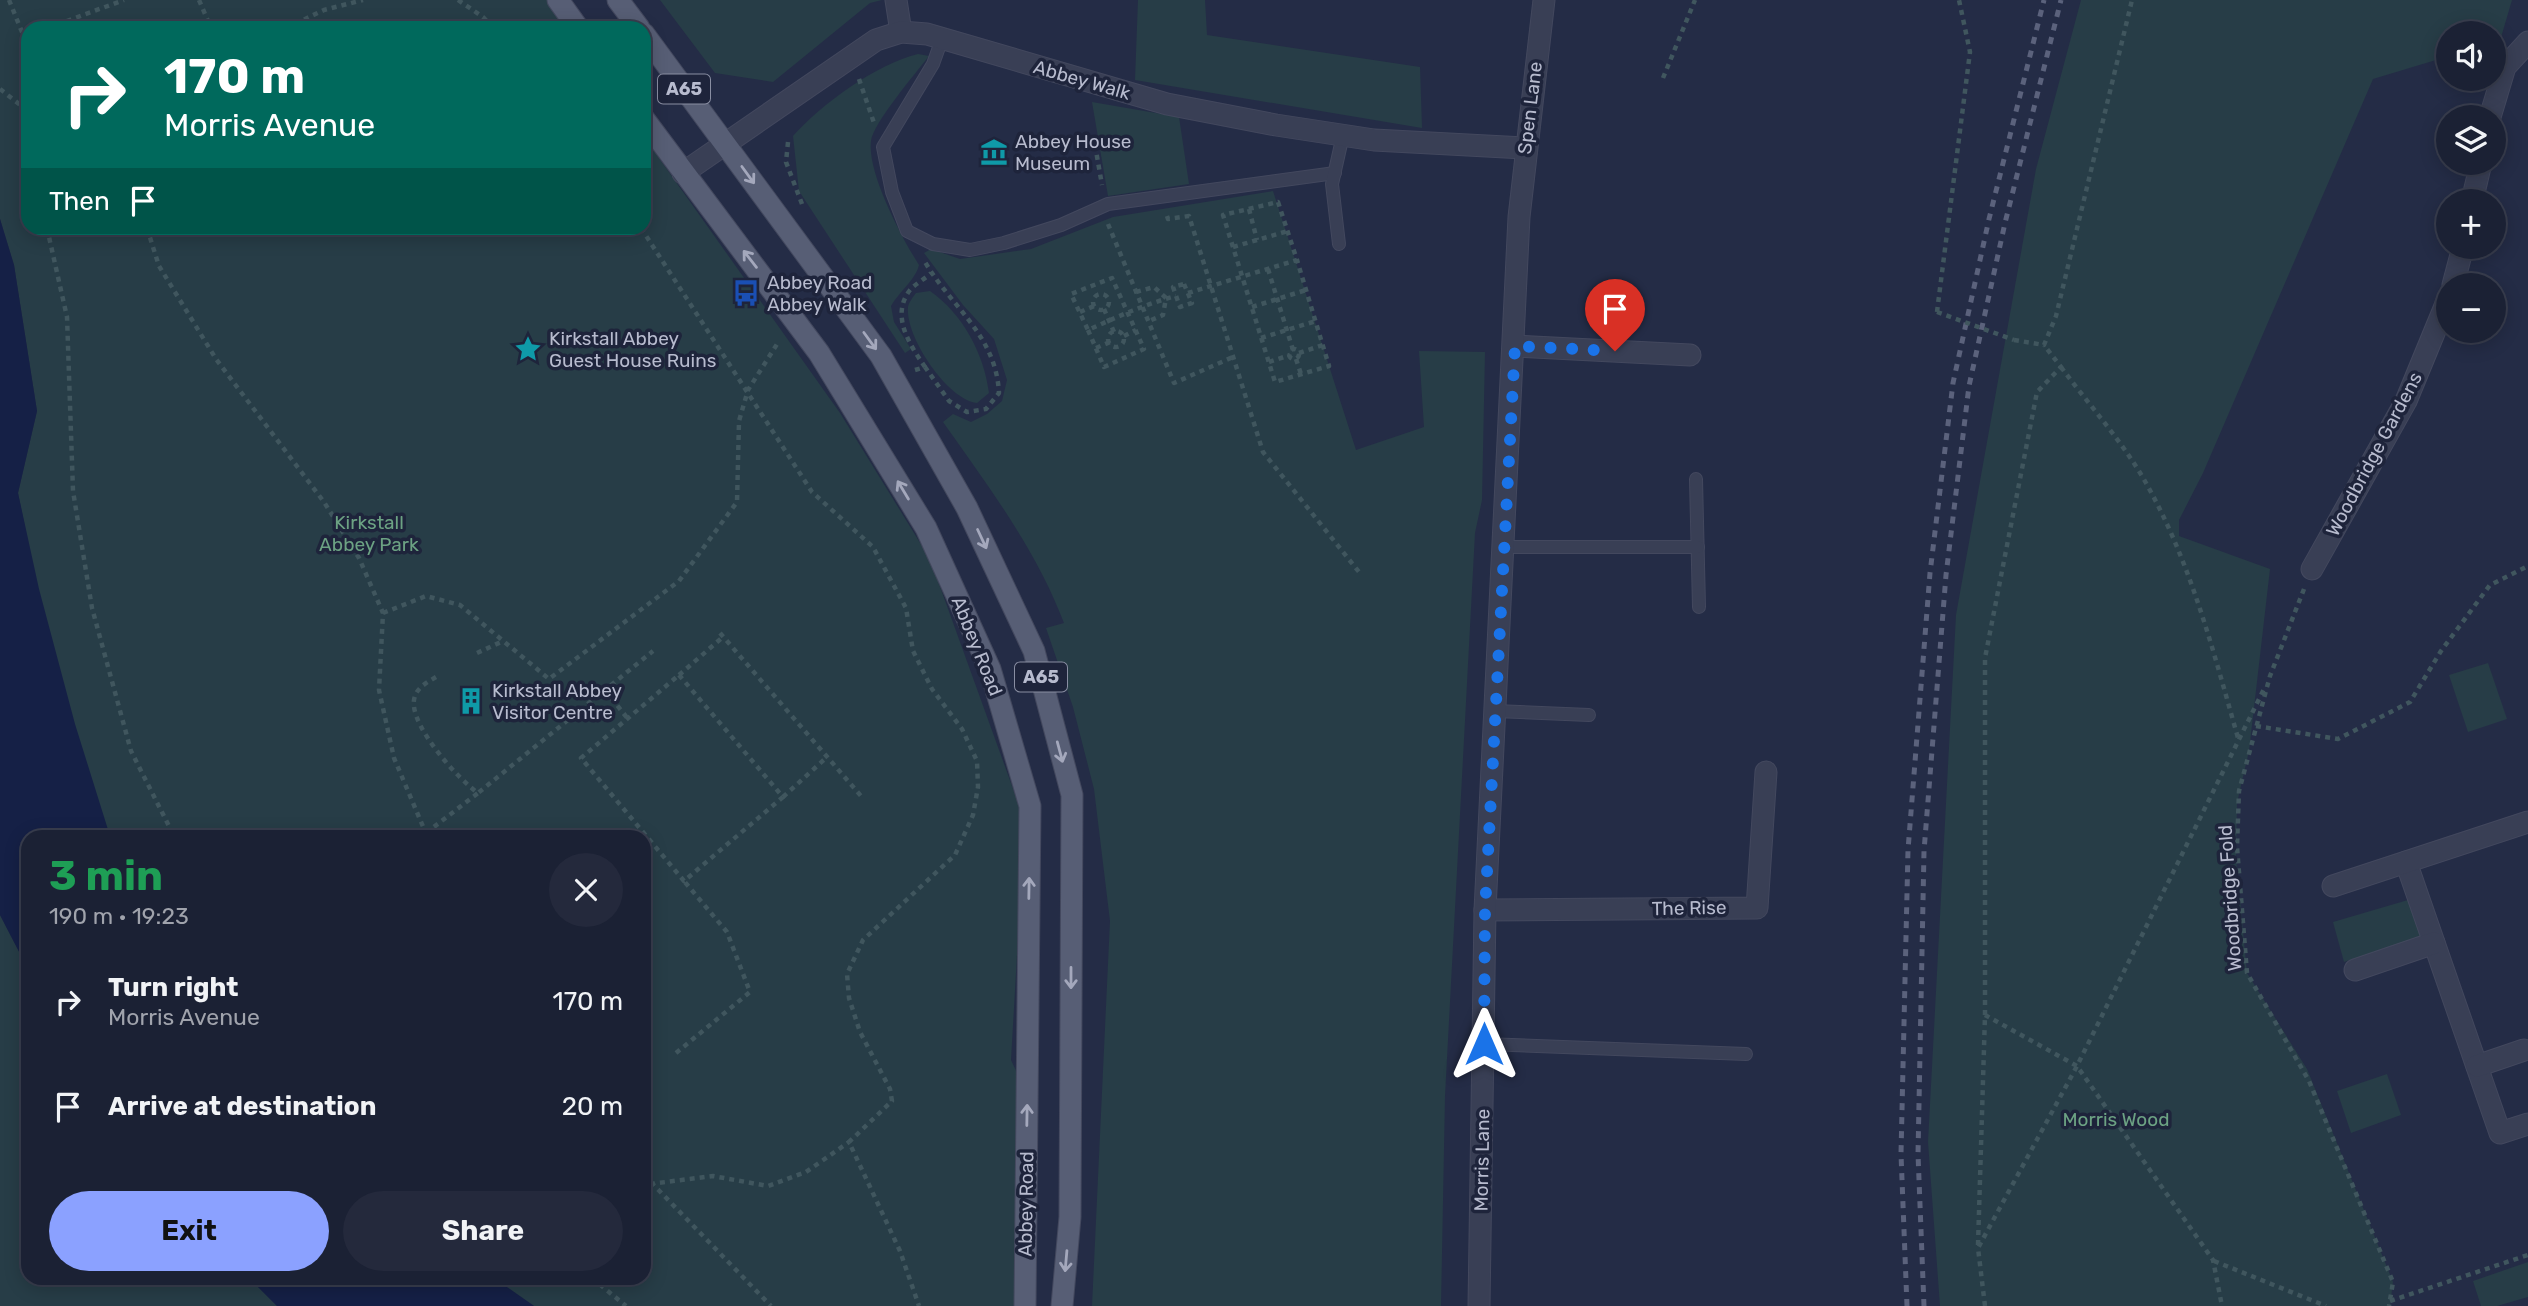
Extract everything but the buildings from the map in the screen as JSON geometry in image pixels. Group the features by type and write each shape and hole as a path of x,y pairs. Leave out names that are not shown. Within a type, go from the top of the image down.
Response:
{"main road":[{"path":"558,0 573,21"},
{"path":"618,0 634,21"},
{"name":"A65","path":"651,43 881,356 967,508 1034,651 1072,795 1070,1217 1062,1306"},
{"name":"Abbey Road","path":"651,129 768,280 819,353 926,528 990,669 1030,806 1025,1306"}],"street":[{"path":"683,173 876,40 901,32 896,0"},
{"name":"Spen Lane","path":"1519,217 1524,148 1544,0"},
{"name":"Abbey Walk","path":"901,32 942,39 1167,104 1374,140 1524,148"},
{"path":"2494,105 2505,67 2528,42"},
{"name":"Morris Lane","path":"1479,1306 1485,910 1515,346 1519,217"},
{"name":"Woodbridge Gardens","path":"2312,569 2406,401 2436,328"},
{"path":"1515,346 1690,355"},
{"name":"The Rise","path":"1485,910 1757,908 1766,772"},
{"path":"2333,886 2528,822"},
{"path":"2406,862 2500,1133 2528,1124"},
{"path":"2355,970 2434,943"},
{"path":"2477,1066 2524,1050"}],"lane":[{"path":"942,39 933,64 883,147 892,192 907,231 933,244 970,250 1038,232 1103,206 1335,173"},
{"path":"1339,244 1332,184 1343,135"},
{"path":"1696,479 1699,607"},
{"path":"1504,547 1698,547"},
{"path":"1495,711 1589,715"},
{"path":"1484,1044 1746,1054"}],"path":[{"path":"9,0 21,30"},
{"path":"67,21 124,0"},
{"path":"198,0 208,21"},
{"path":"301,21 324,10 363,0"},
{"path":"458,0 487,21"},
{"path":"1663,78 1695,0"},
{"path":"1959,0 1970,52 1937,312 2014,340 2044,345 2145,481 2194,584 2239,739"},
{"path":"2044,345 2056,316 2132,0"},
{"path":"851,57 883,147"},
{"path":"0,89 21,106"},
{"path":"1095,145 1103,206 1174,383 1233,357"},
{"path":"1279,202 1288,231 1329,366 1275,382 1223,215 1279,202"},
{"path":"1249,209 1257,240"},
{"path":"1168,219 1189,216 1263,452 1359,572"},
{"path":"907,231 931,272 978,330 998,369 999,393 986,409 967,412 949,401 903,330 902,305 911,288 931,272"},
{"path":"1233,247 1288,231"},
{"path":"48,235 66,317 73,491 92,608 131,751 171,830"},
{"path":"150,235 159,266 216,359 324,502 359,558 383,613 379,690 394,758 424,830"},
{"path":"646,235 812,492 873,547 906,608 913,650 932,689 962,729 977,761 978,787 973,815 955,855 863,940 847,974 849,998 860,1032 892,1101 849,1142 806,1172 768,1186 713,1176 651,1185"},
{"path":"1188,293 1297,260"},
{"path":"1268,269 1293,349 1299,353"},
{"path":"1112,278 1144,349 1104,367 1071,295 1094,285 1112,278"},
{"path":"1184,284 1192,303 1180,307 1176,296 1173,287 1184,284"},
{"path":"1094,285 1098,295"},
{"path":"1136,292 1154,287 1166,299"},
{"path":"1252,307 1306,290"},
{"path":"1105,292 1111,305 1098,312 1091,299 1098,295 1105,292"},
{"path":"1108,300 1120,295"},
{"path":"1088,330 1142,306 1176,296"},
{"path":"1149,321 1163,315 1166,299"},
{"path":"1080,312 1094,306"},
{"path":"1104,309 1114,332"},
{"path":"1261,338 1316,321"},
{"path":"1120,329 1126,342 1113,349 1107,335 1114,332 1120,329"},
{"path":"383,613 426,596 460,605 501,642 549,679 679,581 737,502 739,421 748,390 786,330"},
{"path":"1124,336 1136,330"},
{"path":"1096,348 1110,342"},
{"path":"1296,359 1299,353 1323,345"},
{"path":"1118,346 1124,358"},
{"path":"1269,362 1290,355 1293,349"},
{"path":"1290,355 1296,359 1301,374"},
{"path":"910,372 925,367"},
{"path":"1985,1306 1978,1248 1985,1015 1985,658 2037,392 2061,367"},
{"path":"2256,726 2338,739 2410,702 2441,651 2490,585 2528,566"},
{"path":"1978,1248 2077,1066 2270,676 2312,569"},
{"path":"641,830 581,758 722,635 861,796"},
{"path":"477,653 501,642"},
{"path":"432,830 653,651"},
{"path":"679,675 783,797"},
{"name":"Woodbridge Fold","path":"2270,676 2239,791 2236,847 2247,973 2309,1082 2393,1282 2389,1304"},
{"path":"436,677 420,687 414,701 419,722 448,766 478,793"},
{"path":"605,690 628,719"},
{"path":"684,881 827,757"},
{"path":"651,842 727,932 750,992 676,1053"},
{"path":"1985,1015 2077,1066 2213,1261 2222,1306"},
{"path":"849,1142 900,1251 919,1306"},
{"path":"651,1186 771,1306"},
{"path":"2389,1304 2528,1255"},
{"path":"2213,1261 2326,1306"},
{"path":"600,1285 626,1306"}],"green space":[{"name":"Kirkstall Abbey Park","path":"0,0 550,0 564,21 21,21 21,235 651,235 651,147 840,413 930,559 1020,808 1020,903 1011,1060 1019,1077 1015,1201 1017,1306 534,1306 504,1285 651,1285 651,830 108,830 66,730 18,493 37,411 14,265 0,219"},
{"path":"660,0 882,0 870,3 773,82 715,73"},
{"path":"1138,0 1205,0 1207,35 1420,67 1422,128 1135,80"},
{"name":"Morris Wood","path":"2081,0 2512,0 2506,21 2436,21 2436,60 2373,79 2203,473 2179,520 2179,536 2270,569 2249,751 2237,803 2236,858 2247,973 2307,1069 2393,1282 2390,1306 1940,1306 1928,1142 1956,615 2036,169"},
{"path":"918,54 929,56 887,111 871,141 874,170 880,187 895,222 919,265 891,306 894,322 911,349 905,353 799,191 793,136 834,98 867,76"},
{"path":"1092,102 1179,117 1189,184 1108,196"},
{"path":"1273,191 1356,450 1424,427 1419,351 1485,352 1482,500 1475,533 1445,1096 1441,1306 1092,1306 1110,921 1094,789 1073,707 1046,628 1064,623 1053,596 1040,569 994,494 943,422 953,414 971,422 987,414 1002,401 1007,380 994,339 963,305 924,253 931,249 960,259 1031,249 1113,217"},
{"path":"930,291 942,300 962,323 977,350 989,393 977,403 954,391 942,379 930,365 913,334 908,307 916,293"},
{"path":"2488,663 2507,719 2468,732 2449,675"},
{"path":"2408,900 2422,938 2344,962 2333,922"},
{"path":"0,915 21,956 21,1285 256,1285 277,1306 0,1306"},
{"path":"2387,1074 2401,1115 2351,1133 2337,1091"},
{"path":"2528,1262 2528,1297 2497,1306 2481,1306 2473,1281"}],"water":[{"path":"0,219 14,265 37,411 18,493 39,589 75,724 108,830 21,830 21,956 0,915"},
{"path":"256,1285 504,1285 534,1306 277,1306"}],"railway":[{"path":"1907,1306 1901,1154 1908,850 1930,573 1953,383 1989,219 2044,0"},
{"path":"1924,1306 1918,1154 1924,851 1946,575 1969,386 2005,223 2061,0"}],"place":[{"name":"Abbey House Museum","path":"994,152"},
{"name":"Abbey Road Abbey Walk","path":"746,293"},
{"name":"Kirkstall Abbey Guest House Ruins","path":"528,349"},
{"name":"Kirkstall Abbey Visitor Centre","path":"471,701"}],"route":[{"path":"1484,1044 1485,910 1515,346 1615,351"}]}
